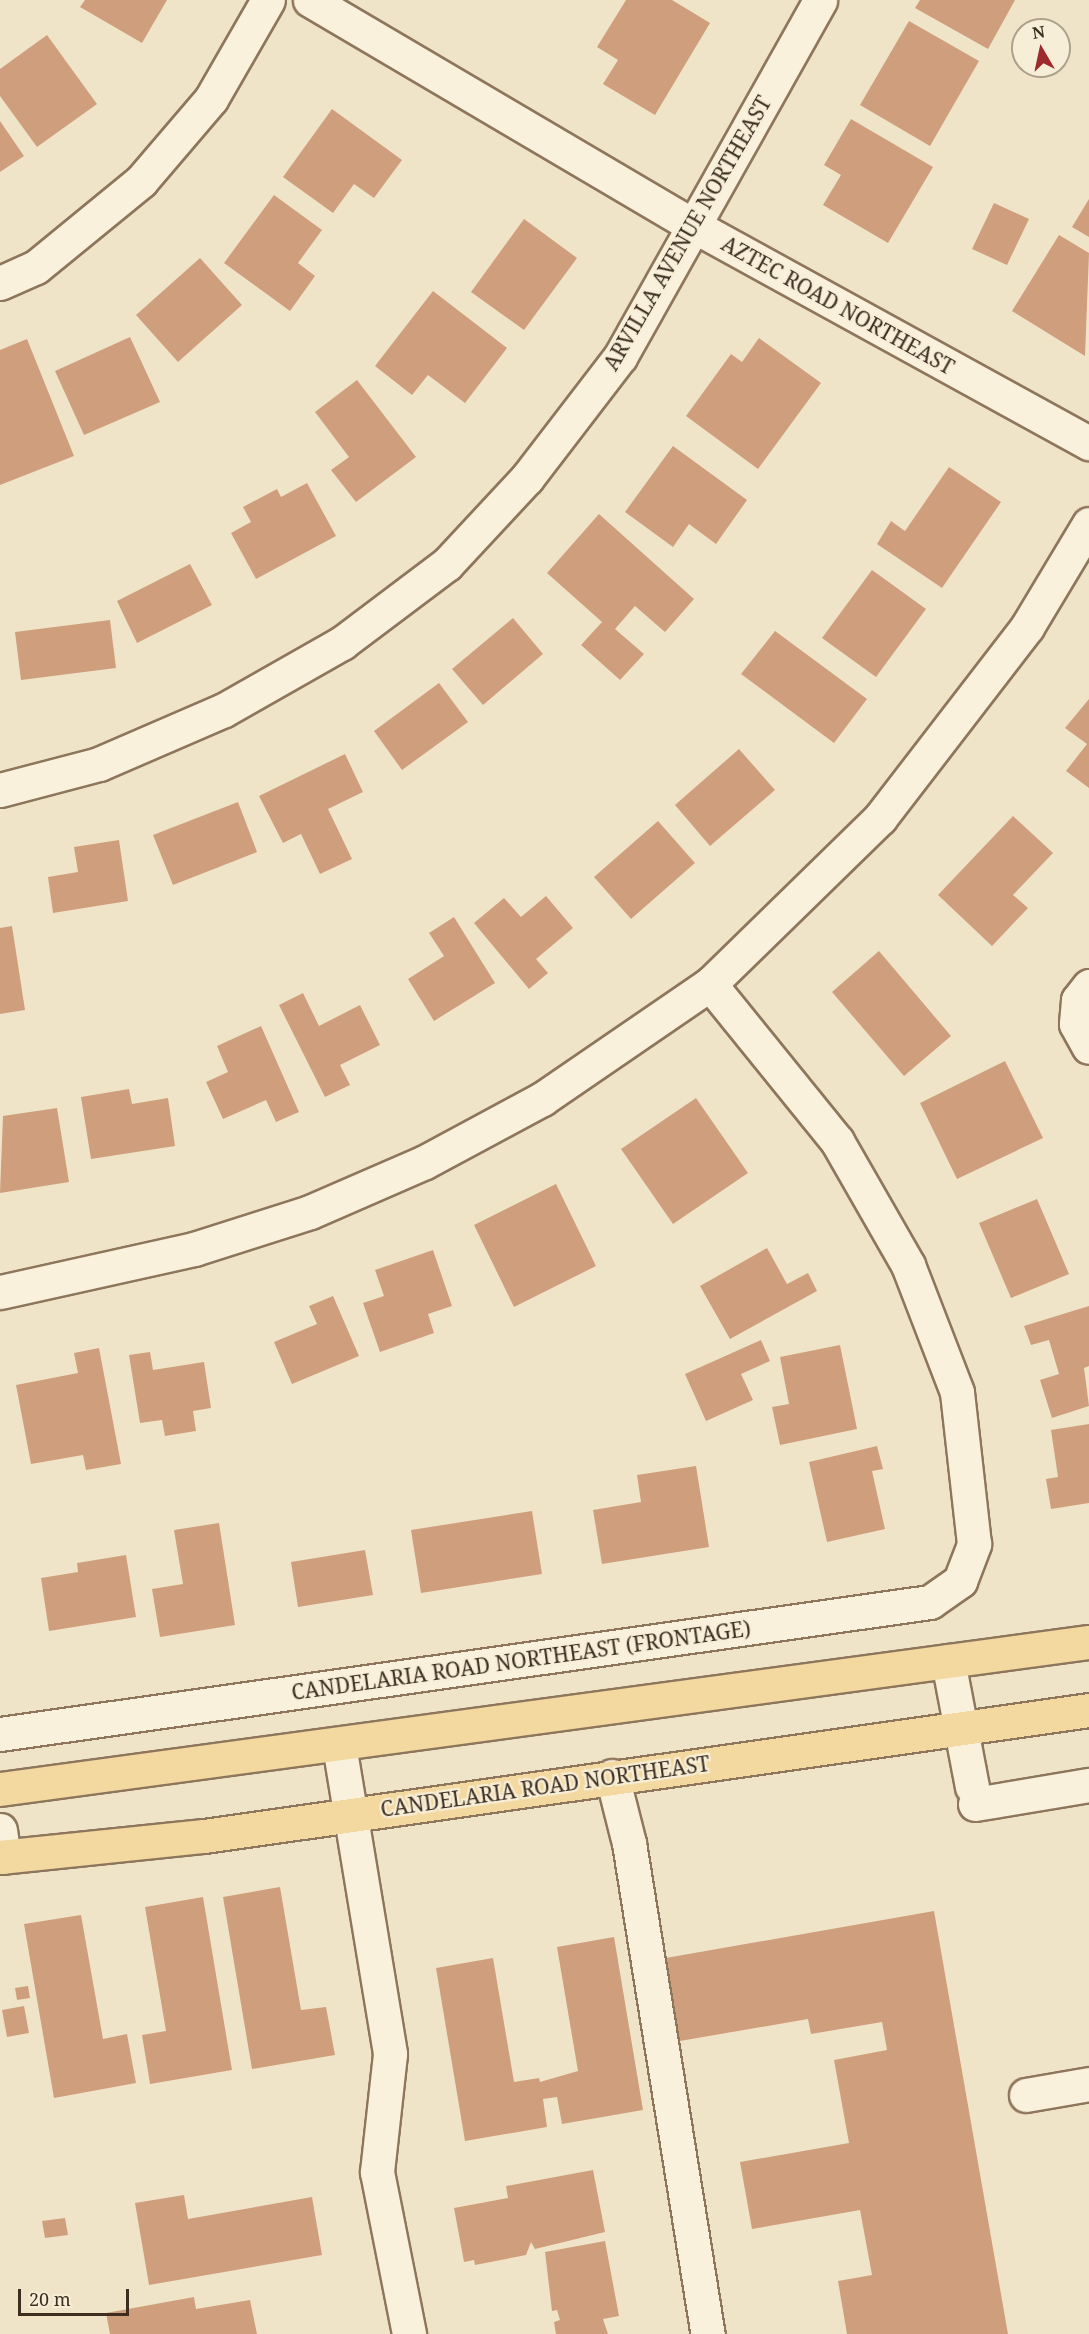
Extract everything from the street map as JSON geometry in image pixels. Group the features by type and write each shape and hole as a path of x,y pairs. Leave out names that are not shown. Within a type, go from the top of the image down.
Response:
{"main road":[{"path":"0,1789 1089,1642"},
{"name":"CANDELARIA ROAD NORTHEAST","path":"1,1848 204,1836 350,1813 1089,1710"}],"street":[{"path":"0,283 36,267 141,181 211,99 268,0"},
{"name":"AZTEC ROAD NORTHEAST","path":"310,0 694,225 1089,443"},
{"name":"ARVILLA AVENUE NORTHEAST","path":"0,790 99,764 224,710 342,643 447,564 527,478 620,357 820,0"},
{"path":"0,1292 194,1249 310,1212 425,1162 542,1098 710,984 894,801 1027,627 1089,524"},
{"name":"CANDELARIA ROAD NORTHEAST (FRONTAGE)","path":"0,1734 930,1602 960,1581 974,1544 972,1506 957,1392 908,1265 837,1141 710,984"},
{"path":"1089,986 1078,1000 1076,1024 1089,1047"},
{"path":"948,1661 973,1796 1089,1785"},
{"path":"339,1745 390,2054 377,2172 409,2334"},
{"path":"612,1776 628,1843 708,2334"},
{"path":"1026,2095 1089,2084"}],"building":[{"path":"85,0 167,0 142,43 80,7"},
{"path":"626,0 672,0 710,23 655,115 603,84 618,60 597,47"},
{"path":"920,0 1015,0 988,49 915,8"},
{"path":"909,21 979,61 930,146 860,105"},
{"path":"47,35 97,104 37,147 0,96 0,69"},
{"path":"332,109 402,160 374,198 354,184 333,213 283,177"},
{"path":"851,119 933,167 888,243 823,205 841,175 824,165"},
{"path":"0,121 24,156 0,172"},
{"path":"274,195 322,230 298,263 315,276 290,311 224,263"},
{"path":"1089,199 1089,237 1072,227"},
{"path":"994,203 1029,219 1007,265 972,249"},
{"path":"524,219 577,258 524,330 471,292"},
{"path":"1059,235 1089,253 1085,356 1012,311"},
{"path":"200,258 242,305 178,362 136,315"},
{"path":"433,291 507,348 465,403 428,375 412,395 375,366"},
{"path":"130,337 160,402 84,435 55,371"},
{"path":"759,338 821,383 758,469 686,416 731,354 742,362"},
{"path":"27,339 74,456 0,485 0,350"},
{"path":"357,380 416,457 356,502 331,470 349,457 315,412"},
{"path":"673,446 747,500 716,544 689,524 673,547 625,512"},
{"path":"949,467 1001,502 942,588 877,544 891,521 905,531"},
{"path":"307,483 336,536 256,579 231,533 251,522 243,507 277,489 281,497"},
{"path":"599,514 694,599 665,632 635,606 615,629 644,654 620,680 581,645 602,622 547,573"},
{"path":"190,564 212,605 137,643 117,601"},
{"path":"872,570 926,609 876,677 822,638"},
{"path":"513,618 543,654 483,705 452,669"},
{"path":"110,620 116,668 21,680 15,632"},
{"path":"775,631 867,699 834,743 741,674"},
{"path":"439,683 468,722 402,770 374,731"},
{"path":"1089,699 1089,788 1066,771 1087,744 1065,728"},
{"path":"739,749 775,790 710,846 675,805"},
{"path":"345,754 363,792 328,809 352,859 320,874 301,834 283,843 259,796"},
{"path":"238,802 257,852 173,885 153,835"},
{"path":"1013,816 1053,853 1013,895 1028,908 992,946 938,895"},
{"path":"658,821 695,863 631,919 594,877"},
{"path":"119,840 128,901 53,913 48,877 78,872 74,847"},
{"path":"546,896 573,928 536,959 548,973 529,989 474,923 504,898 521,917"},
{"path":"454,917 495,983 434,1021 408,979 444,956 429,933"},
{"path":"12,926 25,1010 0,1014 0,928"},
{"path":"879,951 951,1036 904,1076 832,992"},
{"path":"303,993 319,1026 360,1005 380,1045 340,1065 350,1085 325,1097 279,1005"},
{"path":"261,1026 299,1112 276,1122 266,1100 223,1119 206,1082 228,1072 217,1046"},
{"path":"1005,1061 1043,1138 957,1179 920,1103"},
{"path":"129,1089 132,1104 168,1098 175,1146 91,1159 81,1097"},
{"path":"696,1098 748,1173 673,1224 621,1149"},
{"path":"57,1108 69,1182 0,1193 3,1116"},
{"path":"556,1184 596,1266 514,1307 474,1225"},
{"path":"1037,1199 1069,1274 1011,1298 979,1223"},
{"path":"767,1248 787,1284 808,1273 817,1291 730,1339 700,1286"},
{"path":"433,1250 452,1306 428,1314 434,1333 380,1352 363,1303 384,1296 375,1270"},
{"path":"333,1296 359,1356 292,1384 274,1342 317,1324 309,1306"},
{"path":"1089,1306 1089,1366 1084,1368 1089,1406 1052,1418 1040,1380 1059,1374 1049,1340 1031,1345 1024,1326"},
{"path":"761,1340 770,1361 741,1374 753,1400 706,1421 685,1374"},
{"path":"840,1345 857,1429 780,1445 772,1407 789,1404 780,1357"},
{"path":"99,1348 121,1464 86,1470 83,1455 31,1464 16,1385 78,1373 74,1353"},
{"path":"150,1352 153,1370 204,1362 211,1408 193,1411 196,1431 165,1436 162,1420 140,1423 129,1355"},
{"path":"1089,1424 1089,1503 1051,1509 1046,1479 1058,1477 1051,1430"},
{"path":"877,1446 883,1469 872,1471 885,1529 827,1542 809,1462"},
{"path":"696,1466 709,1547 602,1564 593,1510 641,1502 637,1475"},
{"path":"532,1511 542,1574 421,1593 411,1530"},
{"path":"219,1523 235,1625 160,1637 152,1589 183,1584 174,1530"},
{"path":"365,1550 373,1595 298,1607 291,1562"},
{"path":"126,1555 136,1617 49,1631 41,1578 78,1572 77,1563"},
{"path":"280,1887 301,2010 326,2007 335,2055 252,2069 223,1897"},
{"path":"203,1897 232,2070 150,2084 142,2035 166,2031 145,1907"},
{"path":"934,1911 1008,2334 847,2334 838,2281 872,2275 860,2210 752,2229 740,2162 849,2143 834,2060 887,2050 882,2022 811,2034 808,2019 674,2042 660,1959"},
{"path":"81,1915 103,2039 127,2034 136,2083 54,2098 24,1924"},
{"path":"614,1937 643,2110 562,2124 557,2097 543,2099 547,2127 465,2141 436,1968 493,1958 514,2082 539,2078 540,2082 578,2071 557,1947"},
{"path":"28,1986 30,1998 17,2000 15,1988"},
{"path":"24,2006 29,2033 7,2037 2,2010"},
{"path":"593,2170 605,2232 535,2249 531,2242 526,2255 475,2265 474,2260 464,2262 454,2208 508,2198 506,2186"},
{"path":"184,2195 188,2219 312,2197 322,2255 149,2285 135,2203"},
{"path":"65,2218 68,2235 45,2238 42,2221"},
{"path":"605,2241 619,2316 603,2319 608,2334 556,2334 554,2322 560,2320 557,2310 552,2311 545,2252"},
{"path":"194,2297 196,2309 250,2300 257,2334 110,2334 106,2313"}]}
